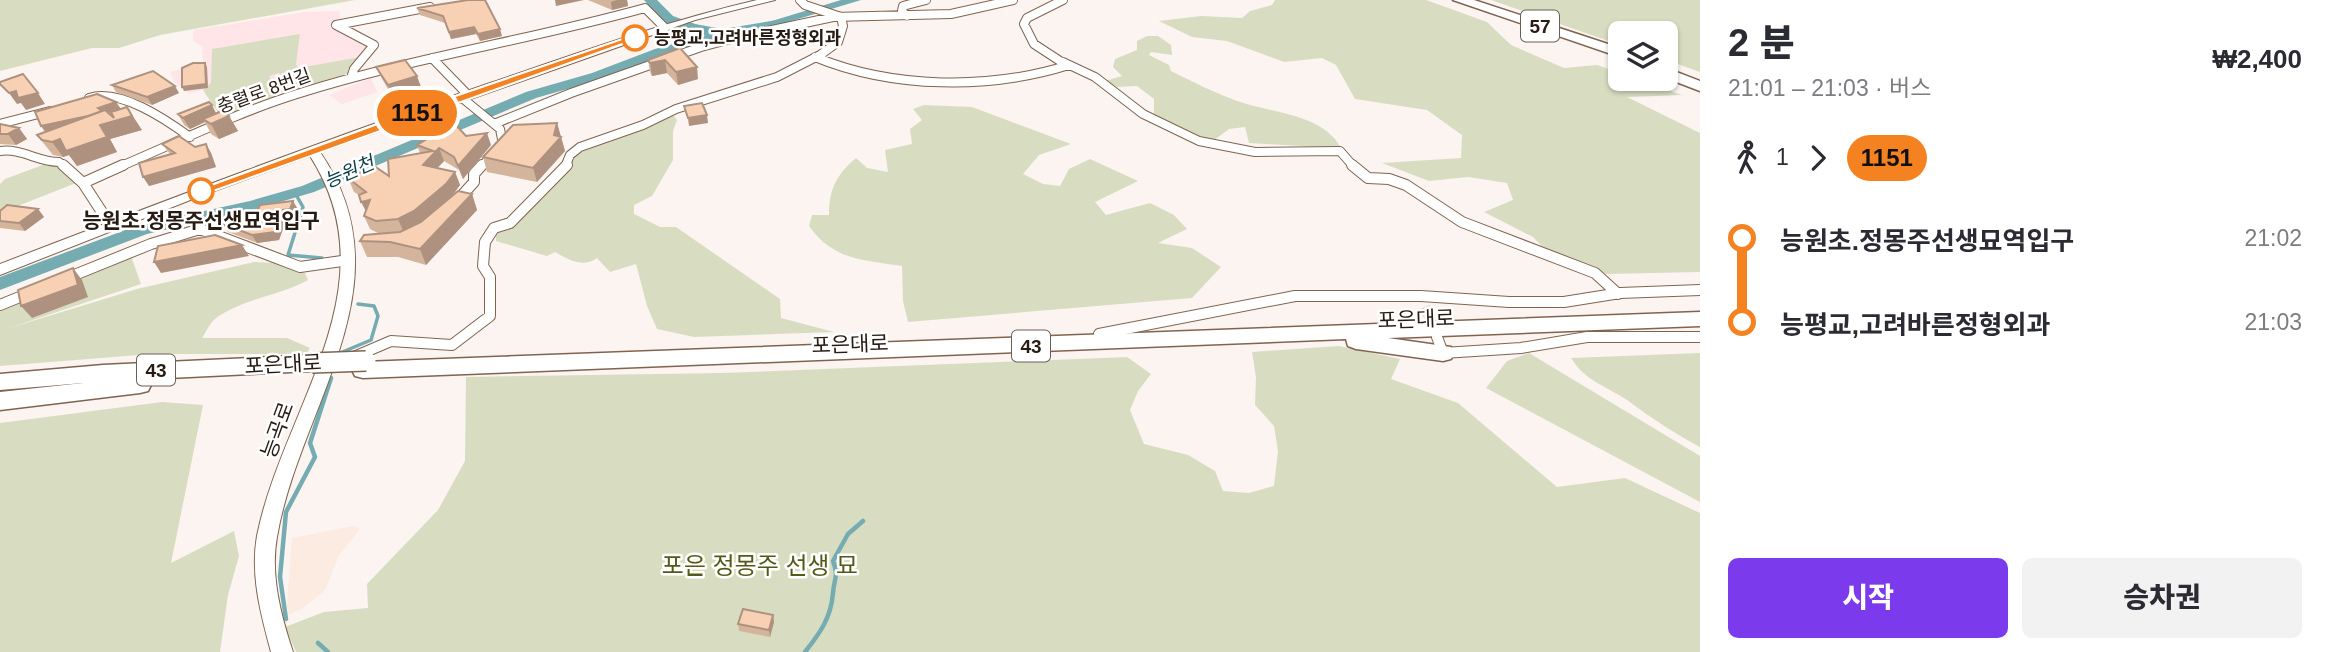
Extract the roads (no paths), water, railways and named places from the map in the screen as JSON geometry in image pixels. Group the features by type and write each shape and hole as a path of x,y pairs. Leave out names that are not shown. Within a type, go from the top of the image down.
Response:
{"highway":[{"name":"57","path":"1460,0 1608,48"},
{"name":"57","path":"1473,0 1608,48"},
{"path":"1678,73 1700,81"},
{"name":"포은대로","path":"364,365 1354,321 1700,311"},
{"name":"포은대로","path":"364,365 803,356 1700,319"},
{"path":"1270,335 1440,345"},
{"path":"0,372 213,359 289,364"},
{"name":"포은대로","path":"0,382 103,373 317,364"},
{"name":"포은대로","path":"0,393 163,378 255,375 317,364"},
{"name":"43","path":"317,364 364,365"},
{"path":"0,401 83,390 255,375"}],"main road":[{"path":"0,270 312,150 692,18 770,0"},
{"name":"능곡로","path":"282,652 267,581 267,536 317,364 335,341 346,297 353,251 343,208 312,150"}],"street":[{"path":"639,0 646,4 645,8 666,28"},
{"path":"907,16 902,11 903,6 926,0"},
{"path":"804,3 838,15 859,18 971,11 1013,0"},
{"path":"1063,0 1027,18 1024,24 1034,44 1065,63 1096,77 1143,114 1170,129 1199,141 1255,152 1340,151 1357,171 1368,178 1389,179 1406,185 1462,222 1595,273 1618,294"},
{"path":"351,78 354,69 374,45 337,26 438,5"},
{"name":"충렬로 8번길","path":"83,183 281,99 351,78 604,20 645,8"},
{"path":"838,15 842,34"},
{"path":"494,123 701,47 838,15"},
{"path":"317,364 358,356 372,347 391,341 452,345 461,340 490,316 490,276 482,260 489,234 494,228 510,223 547,183 558,176 569,163 570,155 580,147 643,125 676,109 759,85 832,47 859,18"},
{"path":"815,57 863,74 927,81 1013,78 1055,71 1065,63"},
{"path":"432,58 465,98 500,129 503,144 474,174 474,182 446,210"},
{"path":"77,102 102,94 158,114 190,137"},
{"path":"0,124 65,106"},
{"path":"0,151 12,149 45,162 59,162 83,183 111,226"},
{"path":"57,282 151,244 200,229 300,267 353,251"},
{"path":"0,305 44,287"},
{"path":"1099,334 1295,296 1421,296 1563,302 1618,294 1700,290"},
{"path":"1421,296 1426,307"},
{"path":"1440,345 1521,348 1587,337 1700,337"}],"water":[{"path":"802,16 772,27 724,36 692,33 677,27 689,23 723,29"}],"waterway":[{"path":"650,0 668,19 702,29"},
{"name":"능원천","path":"765,25 855,0"},
{"name":"능원천","path":"0,284 142,230 253,205 308,189 531,95 597,76 660,52 735,31"},
{"path":"295,193 303,207 288,255 322,258"},
{"path":"340,353 371,340 378,316 374,306 358,304"},
{"path":"286,619 280,577 286,512 315,457 310,443 331,378"},
{"path":"805,652 820,632 830,610 836,574 833,561 848,534 863,521"},
{"path":"318,643 328,652"}],"tunnel":[{"path":"1425,307 1436,334"}],"place":[{"name":"능평교,고려바른정형외과","path":"635,38"},
{"name":"능원초.정몽주선생묘역입구","path":"201,191"}],"park label":[{"name":"포은 정몽주 선생 묘","path":"760,565"}]}
